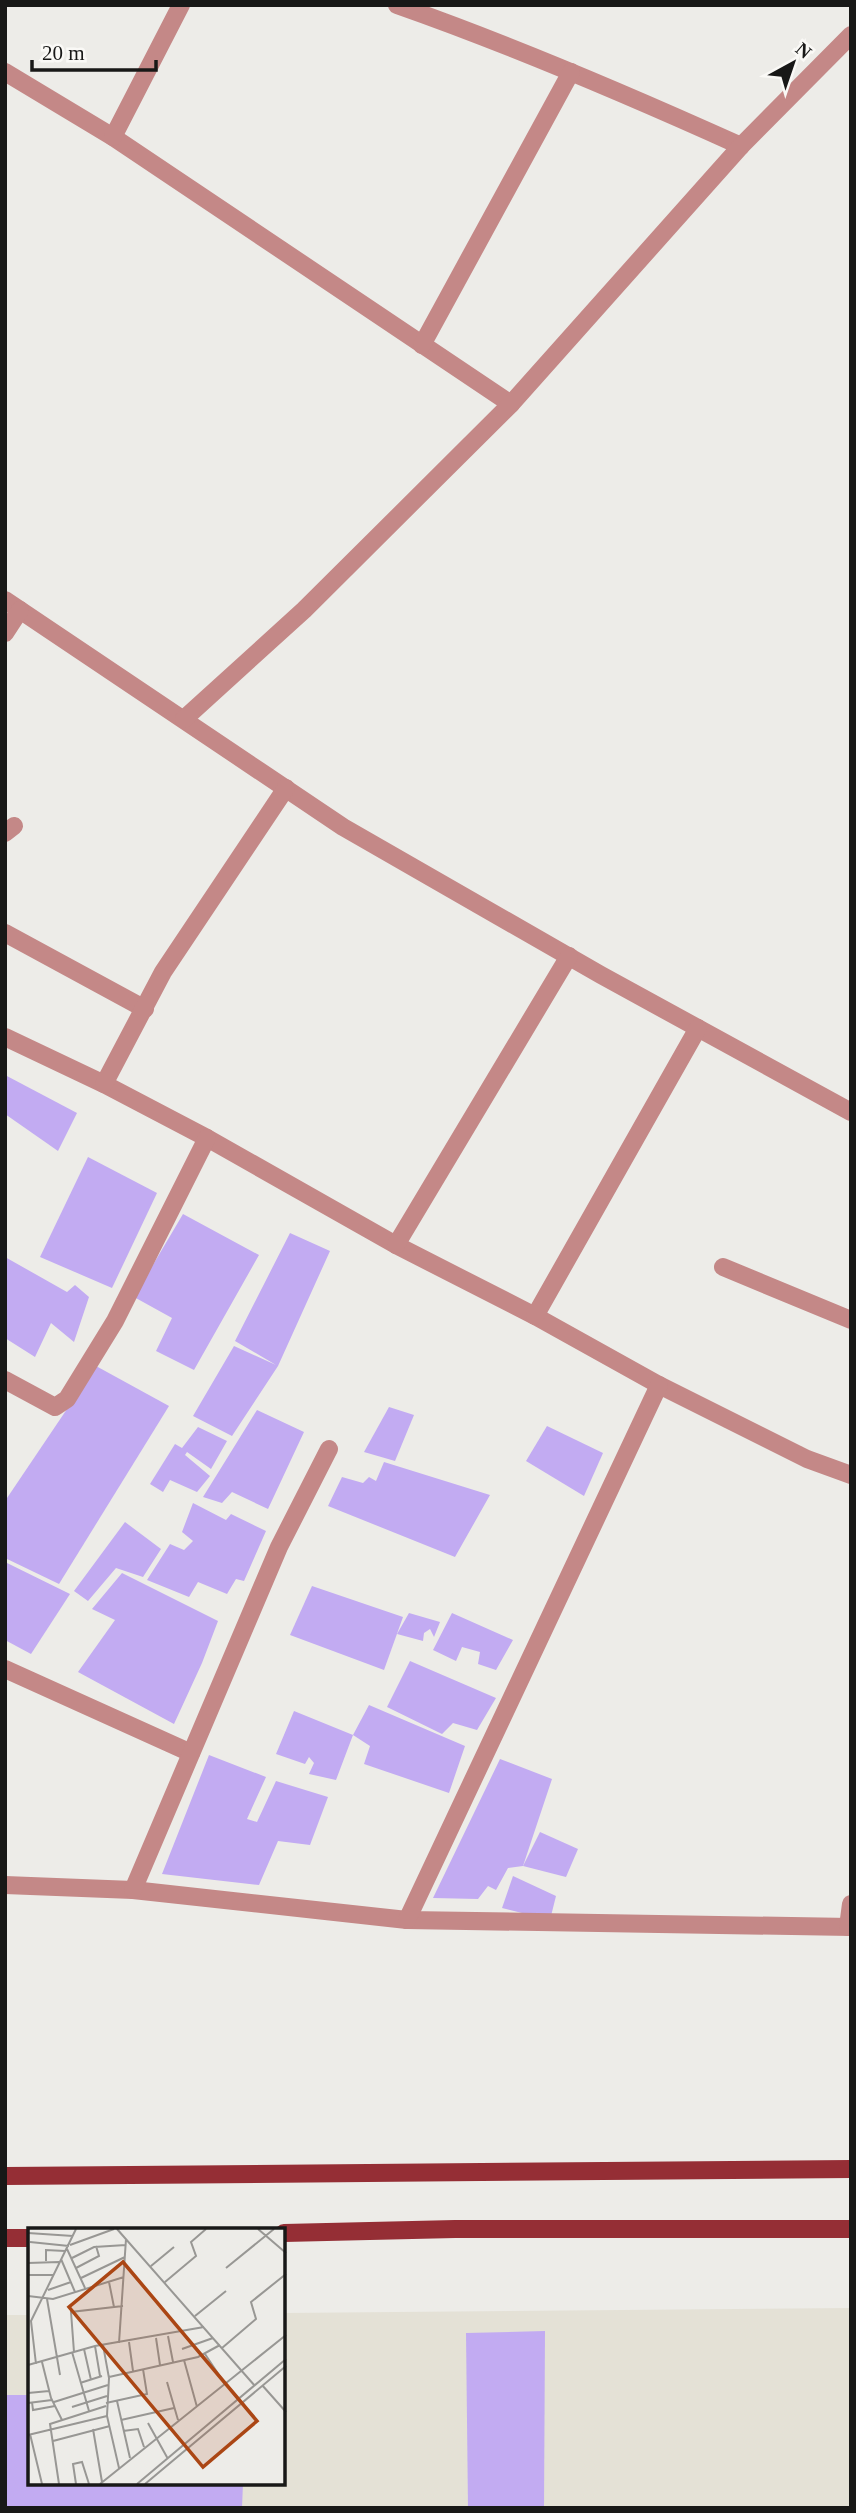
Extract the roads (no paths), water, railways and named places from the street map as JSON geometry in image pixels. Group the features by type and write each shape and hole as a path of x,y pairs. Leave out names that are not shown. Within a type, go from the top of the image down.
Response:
{"main road":[{"path":"5,2176 851,2169"},
{"path":"285,2233 455,2229 851,2229"},
{"path":"5,2238 28,2238"}],"street":[{"path":"113,138 181,5"},
{"path":"397,5 476,33 641,101 741,146"},
{"path":"184,719 304,610 511,404 741,146 851,35"},
{"path":"5,72 113,138 511,404"},
{"path":"422,345 571,72"},
{"path":"5,633 12,605 343,827 851,1112"},
{"path":"104,1084 163,972 286,788"},
{"path":"5,933 145,1009"},
{"path":"396,1245 569,956"},
{"path":"535,1316 698,1028"},
{"path":"5,1037 104,1084 207,1138 396,1245 535,1316 659,1385 807,1459 851,1475"},
{"path":"5,1380 55,1407 64,1403 116,1321 207,1138"},
{"path":"723,1267 851,1320"},
{"path":"407,1920 659,1385"},
{"path":"133,1890 279,1547 328,1449"},
{"path":"5,1669 191,1753"},
{"path":"5,1885 133,1890 407,1920 849,1927 851,1903"}]}
